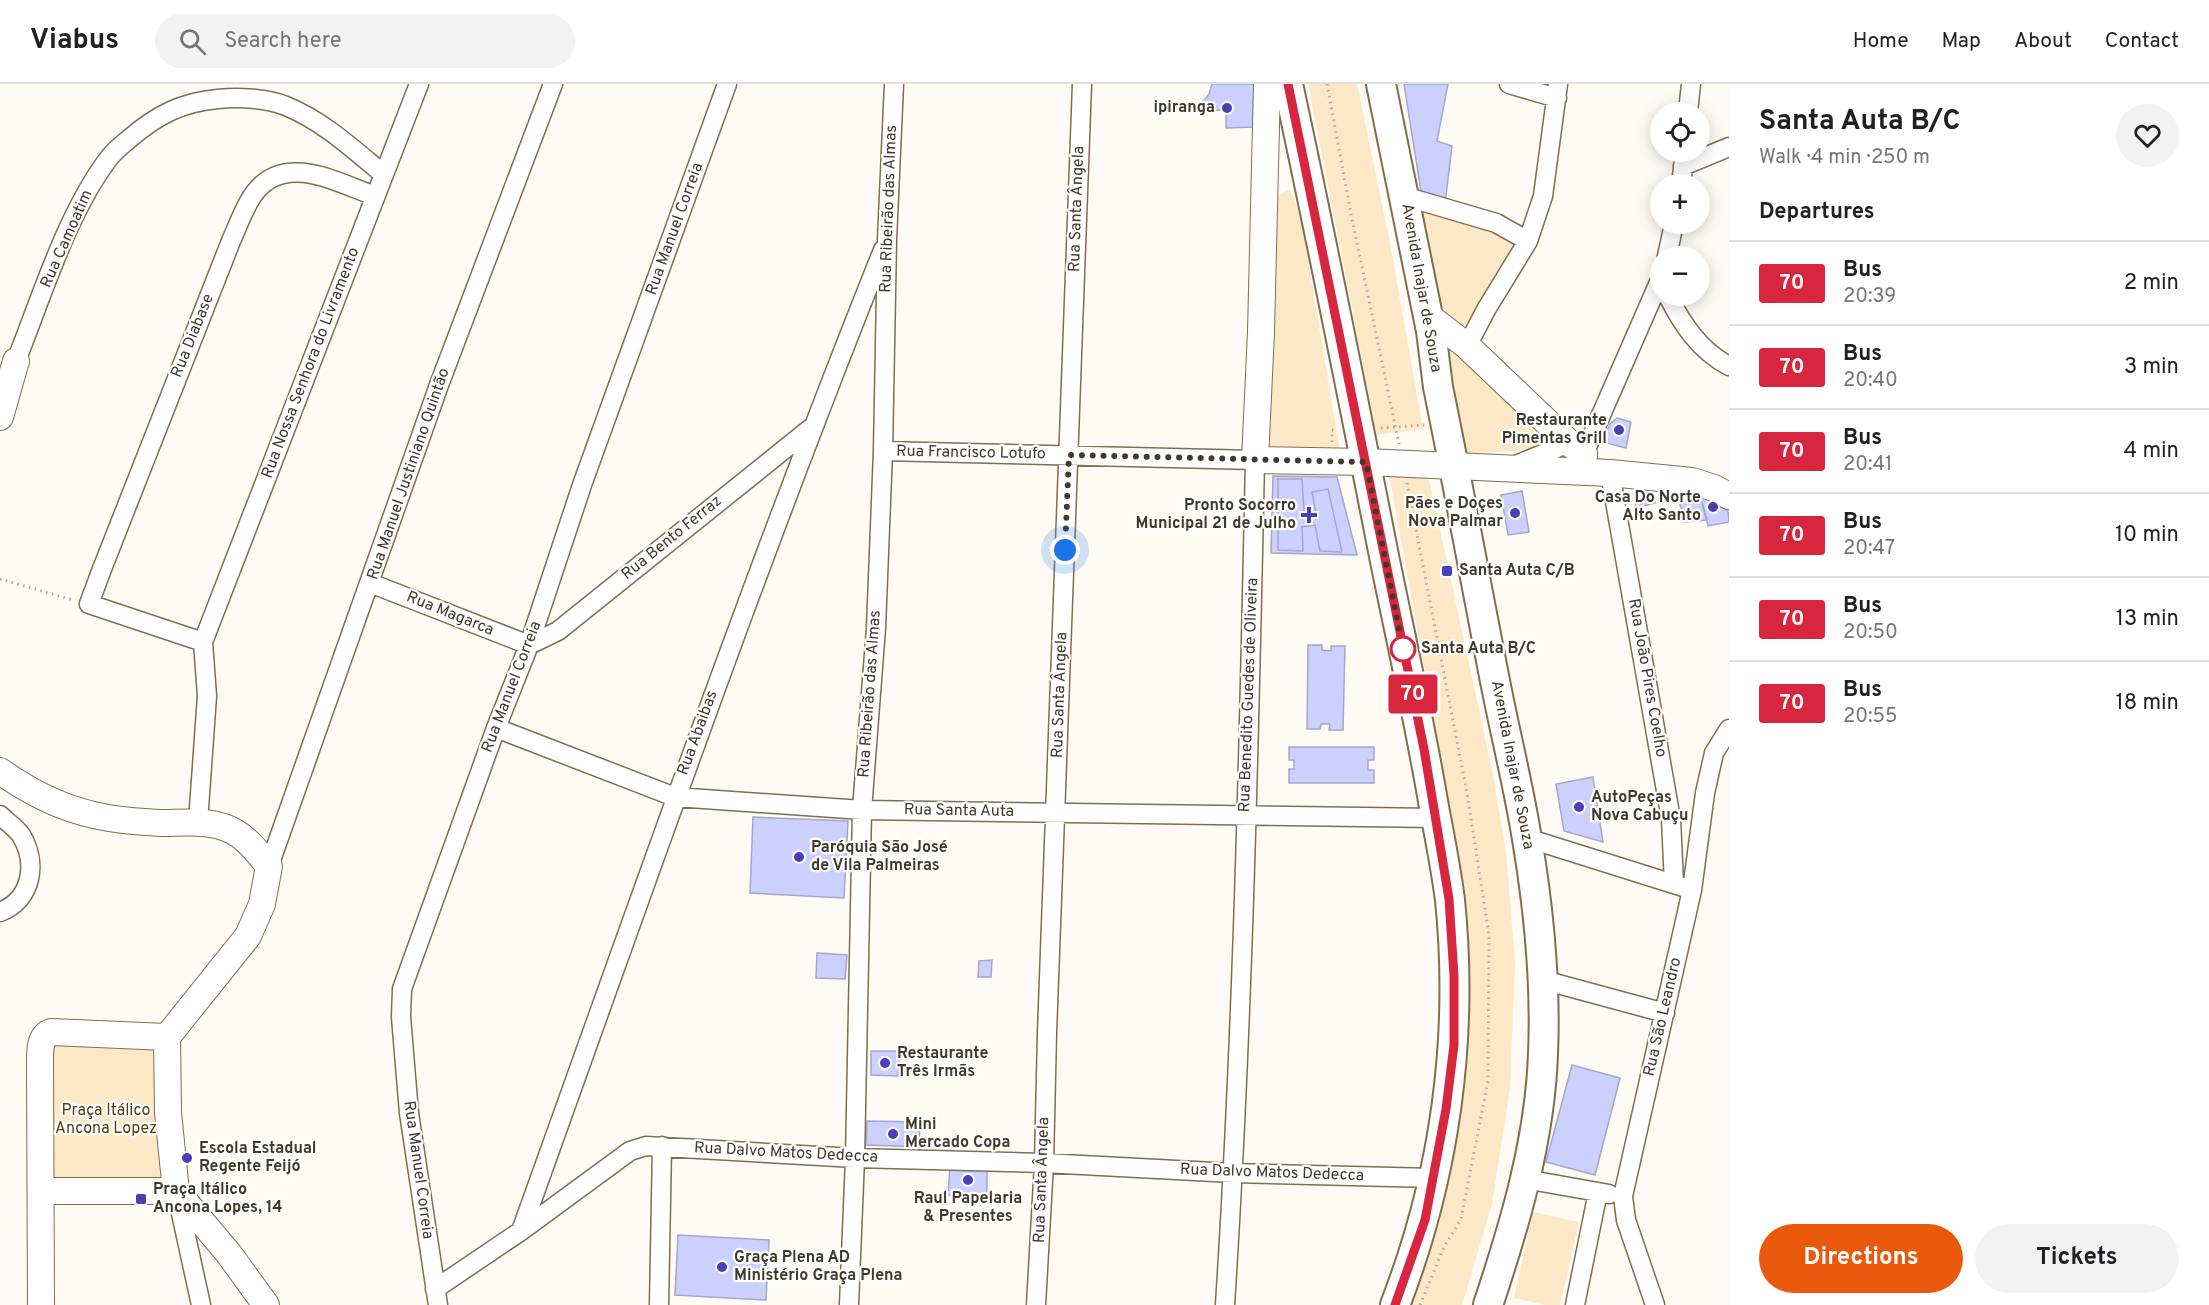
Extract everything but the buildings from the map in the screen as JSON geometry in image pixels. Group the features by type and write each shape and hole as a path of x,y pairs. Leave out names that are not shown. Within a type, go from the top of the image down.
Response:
{"main road":[{"path":"1288,84 1366,462 1436,818 1449,899 1454,1045 1446,1109 1425,1220 1395,1305"},
{"name":"Avenida Inajar de Souza","path":"1381,84 1428,316 1438,387 1527,838 1538,916 1543,980 1543,1055 1537,1121 1525,1179 1505,1254 1488,1305"}],"street":[{"name":"Rua Nossa Senhora do Livramento","path":"203,642 419,84"},
{"name":"Rua Manuel Justiniano Quintão","path":"269,866 439,385 553,84"},
{"name":"Rua Manuel Correia","path":"437,1297 410,1113 400,1002 406,979 495,728 530,645 582,485 727,84"},
{"name":"Rua Ribeirão das Almas","path":"849,1305 855,1158 862,810 876,628 883,451 887,240 894,84"},
{"name":"Rua Santa Ângela","path":"1036,1305 1044,1163 1082,84"},
{"name":"Rua Benedito Guedes de Oliveira","path":"1225,1305 1233,1173 1246,815 1263,298 1267,84"},
{"path":"1467,346 1528,241 1544,196 1558,91 1509,84"},
{"path":"1689,102 1690,84"},
{"name":"Rua Camoatim","path":"8,370 71,223 92,182 110,156 142,128 166,112 196,101 239,97 285,105 329,130 383,174"},
{"path":"1710,152 1729,147"},
{"name":"Rua Diabase","path":"89,604 231,241 255,192 270,178 286,172 307,172 375,196"},
{"path":"1404,196 1496,223 1528,241"},
{"name":"Rua Abaibas","path":"521,1231 675,797 813,427 887,240"},
{"path":"1428,316 1467,346 1578,456 1650,301"},
{"path":"1673,306 1678,317 1698,342 1718,360 1729,366"},
{"path":"0,417 8,370"},
{"name":"Rua Bento Ferraz","path":"530,645 558,631 813,427"},
{"name":"Rua Francisco Lotufo","path":"883,451 1366,462 1505,469 1578,456 1610,473 1692,481 1729,496"},
{"name":"Rua João Pires Coelho","path":"1610,473 1671,819 1674,884"},
{"path":"1692,481 1729,484"},
{"name":"Rua Magarca","path":"370,583 530,645"},
{"path":"89,604 203,642 207,696 198,822"},
{"name":"Rua Santa Auta","path":"495,728 675,797 862,810 1436,818"},
{"name":"Rua São Leandro","path":"1655,1305 1626,1220 1623,1196 1692,890 1705,793 1714,753 1729,729"},
{"path":"0,771 21,786 67,808 108,818 158,823 198,822 233,831 250,843 269,866 262,904 248,936 168,1037 168,1113 176,1191 201,1305"},
{"path":"0,815 20,833 27,847 31,864 30,876 23,896 9,908 0,912"},
{"path":"1527,838 1692,890"},
{"path":"1543,980 1665,1013"},
{"path":"41,1305 40,1064 46,1034 51,1032 168,1037"},
{"name":"Rua Dalvo Matos Dedecca","path":"437,1297 521,1231 630,1151 646,1146 855,1158 1044,1163 1233,1173 1433,1178"},
{"path":"659,1305 662,1146"},
{"path":"1525,1179 1623,1196"},
{"path":"41,1191 176,1191 229,1254 266,1305"},
{"path":"1575,1305 1598,1192"}],"path":[{"path":"0,579 89,604"}],"green space":[{"path":"1308,84 1357,84 1389,238 1423,429 1377,435"},
{"path":"1289,189 1296,203 1303,231 1340,451 1262,450 1276,263 1278,196"},
{"path":"1410,206 1471,221 1518,248 1460,332 1425,285"},
{"path":"1433,333 1557,443 1535,450 1453,454"},
{"path":"1388,469 1427,470 1492,770 1506,852 1515,963 1510,1088 1492,1204 1462,1305 1405,1305 1443,1189 1460,1115 1467,1039 1468,952 1460,862"},
{"name":"Praça Itálico Ancona Lopez","path":"46,1034 167,1037 176,1191 41,1191"},
{"path":"1533,1212 1579,1222 1560,1305 1545,1305 1514,1298"}],"bus line":[{"name":"70","path":"1288,84 1424,749 1449,899 1454,976 1454,1045 1446,1109 1425,1220 1395,1305"}],"place":[{"name":"ipiranga","path":"1227,108"},
{"name":"Restaurante Pimentas Grill","path":"1619,430"},
{"name":"Casa Do Norte Alto Santo","path":"1713,507"},
{"name":"Pães e Doçes Nova Palmar","path":"1515,513"},
{"name":"Pronto Socorro Municipal 21 de Julho","path":"1309,515"},
{"name":"Santa Auta C/B","path":"1447,571"},
{"name":"Santa Auta B/C","path":"1403,649"},
{"name":"AutoPeças Nova Cabuçu","path":"1579,807"},
{"name":"Paróquia São José de Vila Palmeiras","path":"799,857"},
{"name":"Restaurante Três Irmãs","path":"885,1063"},
{"name":"Mini Mercado Copa","path":"893,1134"},
{"name":"Escola Estadual Regente Feijó","path":"187,1158"},
{"name":"Raul Papelaria & Presentes","path":"968,1180"},
{"name":"Praça Itálico Ancona Lopes, 14","path":"141,1199"},
{"name":"Graça Plena AD Ministério Graça Plena","path":"722,1267"}],"route":[{"path":"1065,550 1069,455 1366,462 1403,649"}]}
